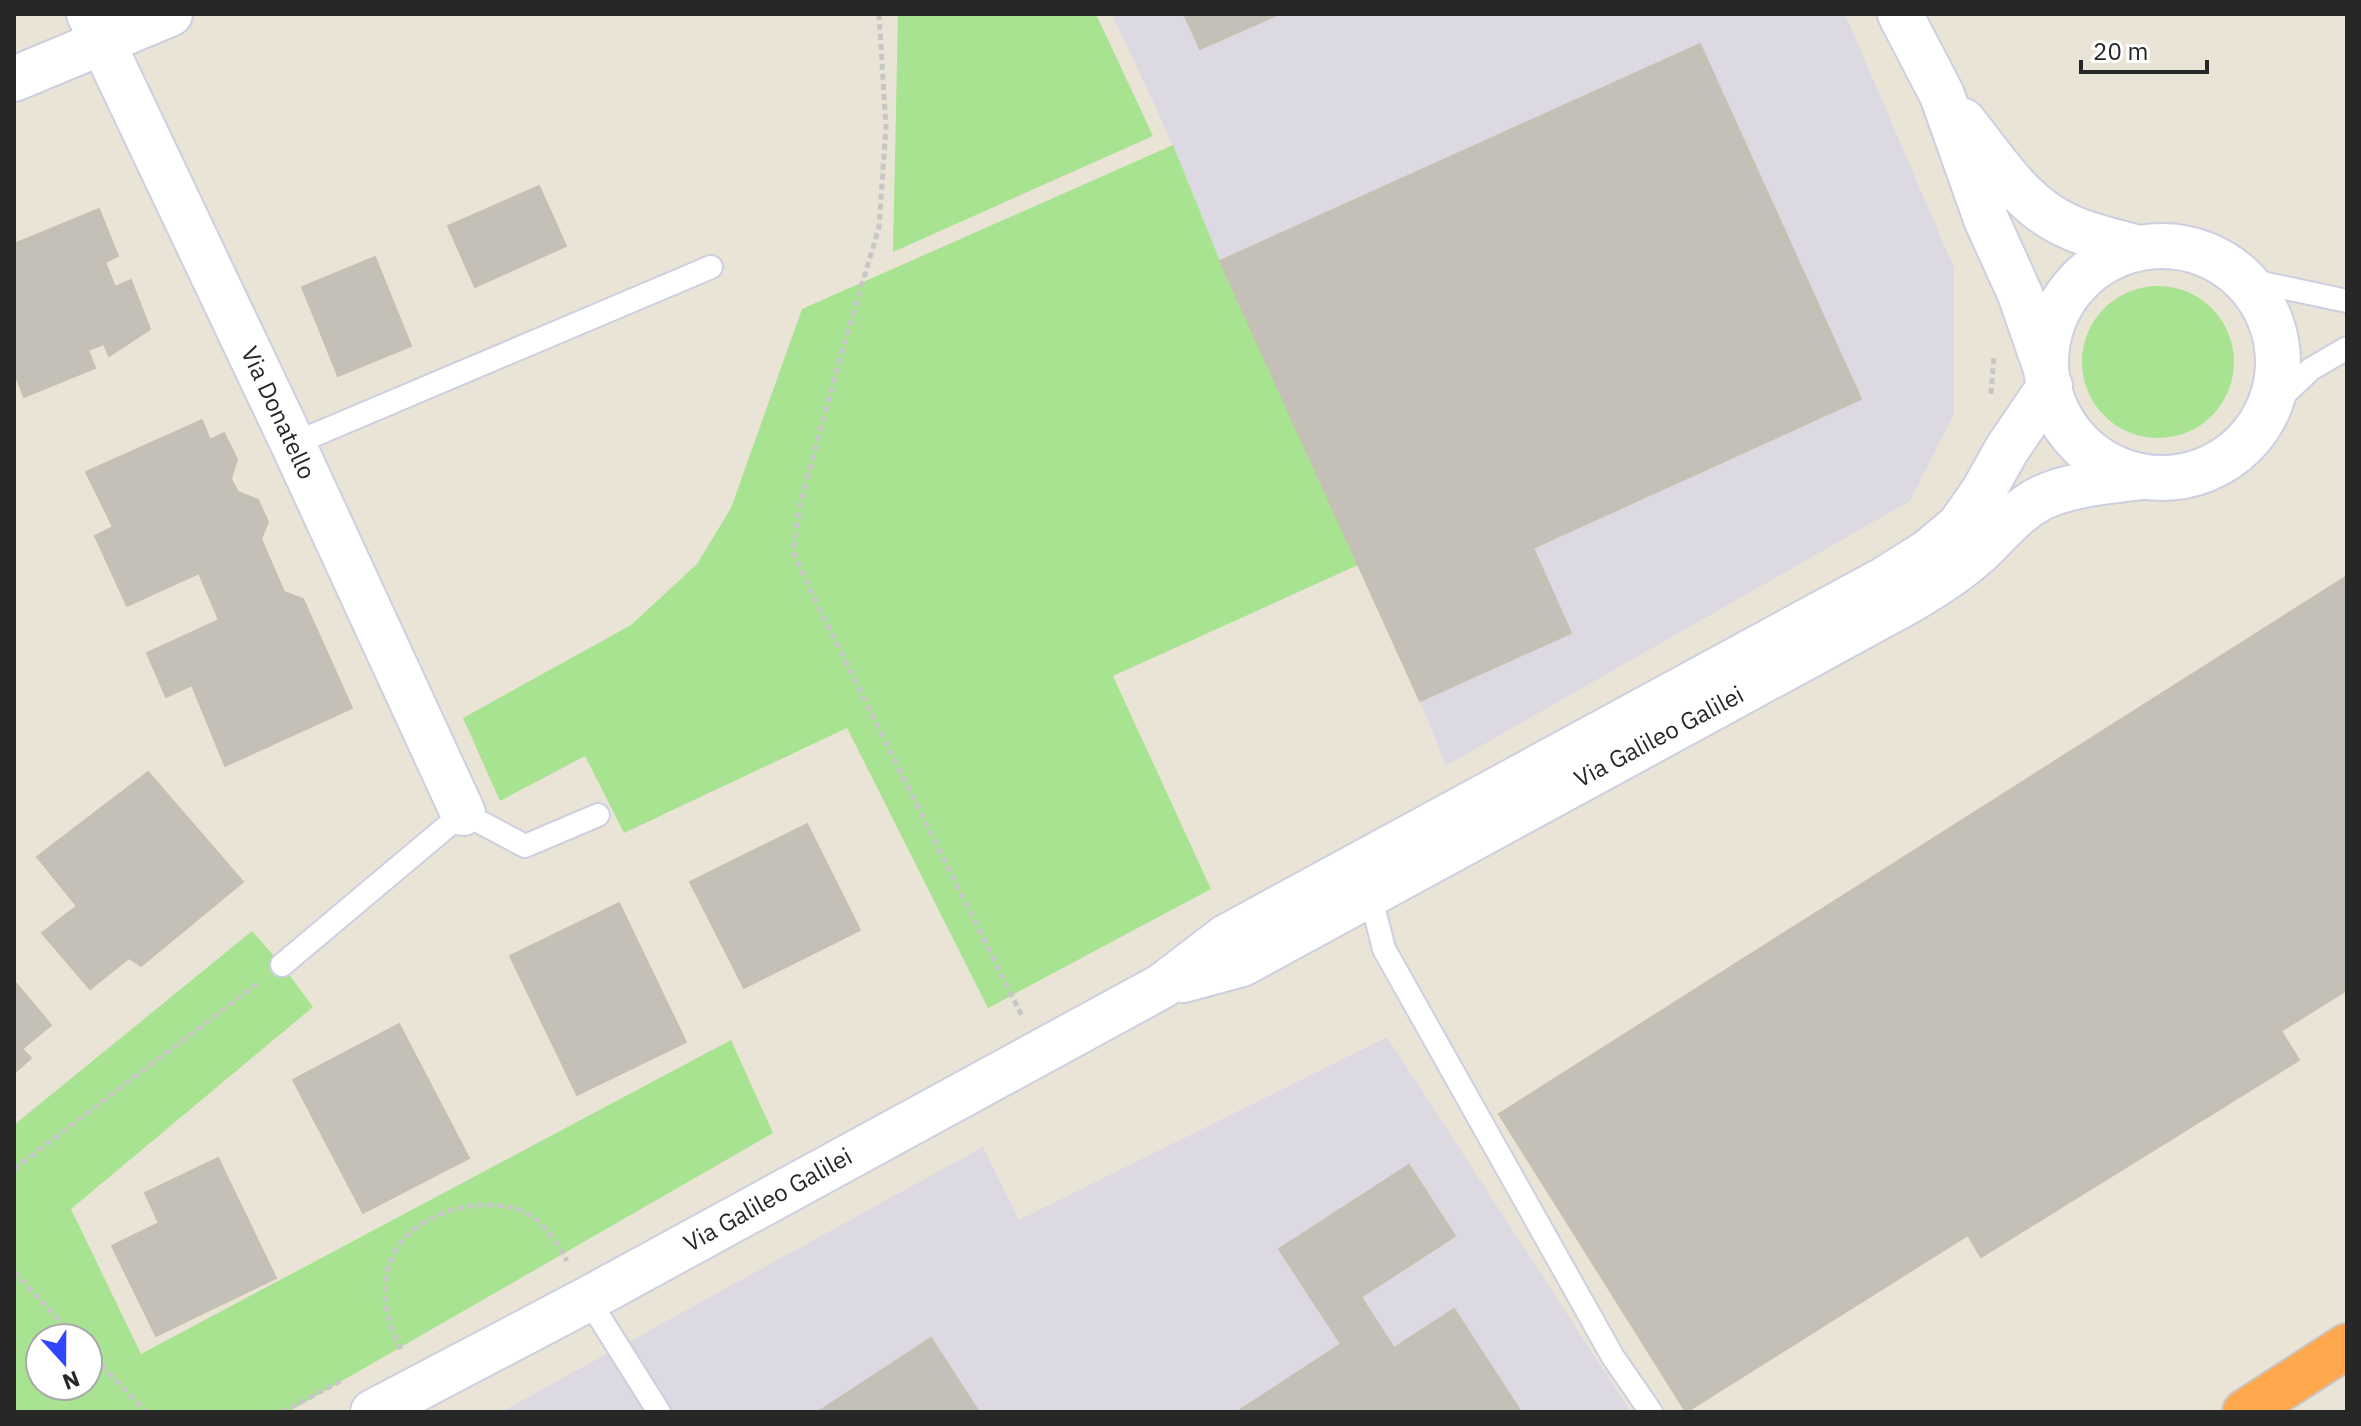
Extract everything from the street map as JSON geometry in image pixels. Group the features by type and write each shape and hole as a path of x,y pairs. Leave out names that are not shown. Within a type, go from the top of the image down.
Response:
{"highway":[{"path":"2245,1412 2347,1346"}],"street":[{"path":"14,79 96,28 170,14"},
{"path":"1900,14 1942,95 1986,219 2020,294 2055,407 2076,439 2106,463 2143,477 2173,477 2203,471 2230,456 2252,436 2268,410 2278,376 2277,340 2265,307 2243,279 2221,261 2195,250 2168,246 2139,248 2108,259 2081,278 2061,305 2048,336 2048,377"},
{"name":"Via Donatello","path":"96,28 463,813"},
{"path":"1942,95 2024,196 2052,218 2088,235 2139,248"},
{"name":"Via Galileo Galilei","path":"373,1412 588,1299 1162,986 1226,937 1885,579 1952,534 1971,511 2048,377"},
{"name":"Via Galileo Galilei","path":"1162,986 1242,964 1900,606 1960,568 2010,519 2044,497 2094,484 2143,477"}],"lane":[{"path":"293,444 711,267"},
{"path":"2243,279 2347,301"},
{"path":"2268,410 2311,369 2347,348"},
{"path":"282,965 463,813 525,846 598,815"},
{"path":"1370,894 1384,949 1613,1357 1651,1412"},
{"path":"588,1299 659,1412"}],"path":[{"path":"879,14 886,127 879,227 800,505 793,551 1023,1019"},
{"path":"1990,395 1994,352"},
{"path":"14,1169 282,965"},
{"path":"388,1356 401,1349 385,1310 390,1261 397,1248 425,1223 460,1208 499,1205 516,1209 538,1222 567,1261 553,1268"},
{"path":"14,1272 61,1322"},
{"path":"104,1368 146,1412"},
{"path":"282,1412 348,1377"}],"shaded area":[{"path":"1112,14 1845,14 1954,268 1954,414 1910,501 1446,766 1420,701 1220,261 1173,145"},
{"path":"1387,1037 1631,1412 501,1412 983,1147 1019,1220"}],"green space":[{"path":"898,14 1096,14 1153,136 893,252"},
{"path":"1173,145 1220,261 1358,565 1113,676 1211,889 988,1008 847,728 624,833 585,756 500,801 463,718 631,625 697,564 731,508 802,309"},
{"path":"2158,286 2187,292 2212,308 2228,333 2234,362 2228,391 2212,416 2187,432 2158,438 2129,432 2104,416 2088,391 2082,362 2088,333 2104,308 2129,292"},
{"path":"252,931 313,1007 71,1209 141,1354 731,1040 773,1133 288,1412 14,1412 14,1125"}],"building":[{"path":"1184,14 1279,14 1200,49"},
{"path":"1700,44 1861,399 1533,548 1571,633 1420,701 1220,261"},
{"path":"539,186 566,246 475,287 448,226"},
{"path":"99,209 118,256 105,262 115,287 131,280 150,329 109,356 104,344 88,350 95,368 24,397 14,371 14,244"},
{"path":"375,257 411,346 338,376 302,287"},
{"path":"202,420 210,440 224,433 237,459 231,479 238,492 258,500 268,522 261,539 284,592 303,599 352,708 225,766 192,685 166,697 147,653 219,620 199,573 127,606 95,536 113,527 86,472"},
{"path":"2347,576 2347,990 2281,1031 2299,1060 1981,1257 1968,1235 1686,1412 1499,1114"},
{"path":"148,772 243,882 141,966 129,958 90,989 42,933 77,906 37,857"},
{"path":"807,824 860,930 744,988 690,882"},
{"path":"619,903 686,1042 577,1095 510,956"},
{"path":"14,981 51,1025 22,1049 31,1058 14,1073"},
{"path":"399,1024 469,1158 363,1213 293,1080"},
{"path":"218,1158 276,1278 156,1336 112,1246 159,1223 145,1193"},
{"path":"1409,1165 1455,1236 1361,1297 1394,1348 1454,1309 1521,1412 1237,1412 1341,1344 1279,1249"},
{"path":"931,1338 979,1412 818,1412"}]}
